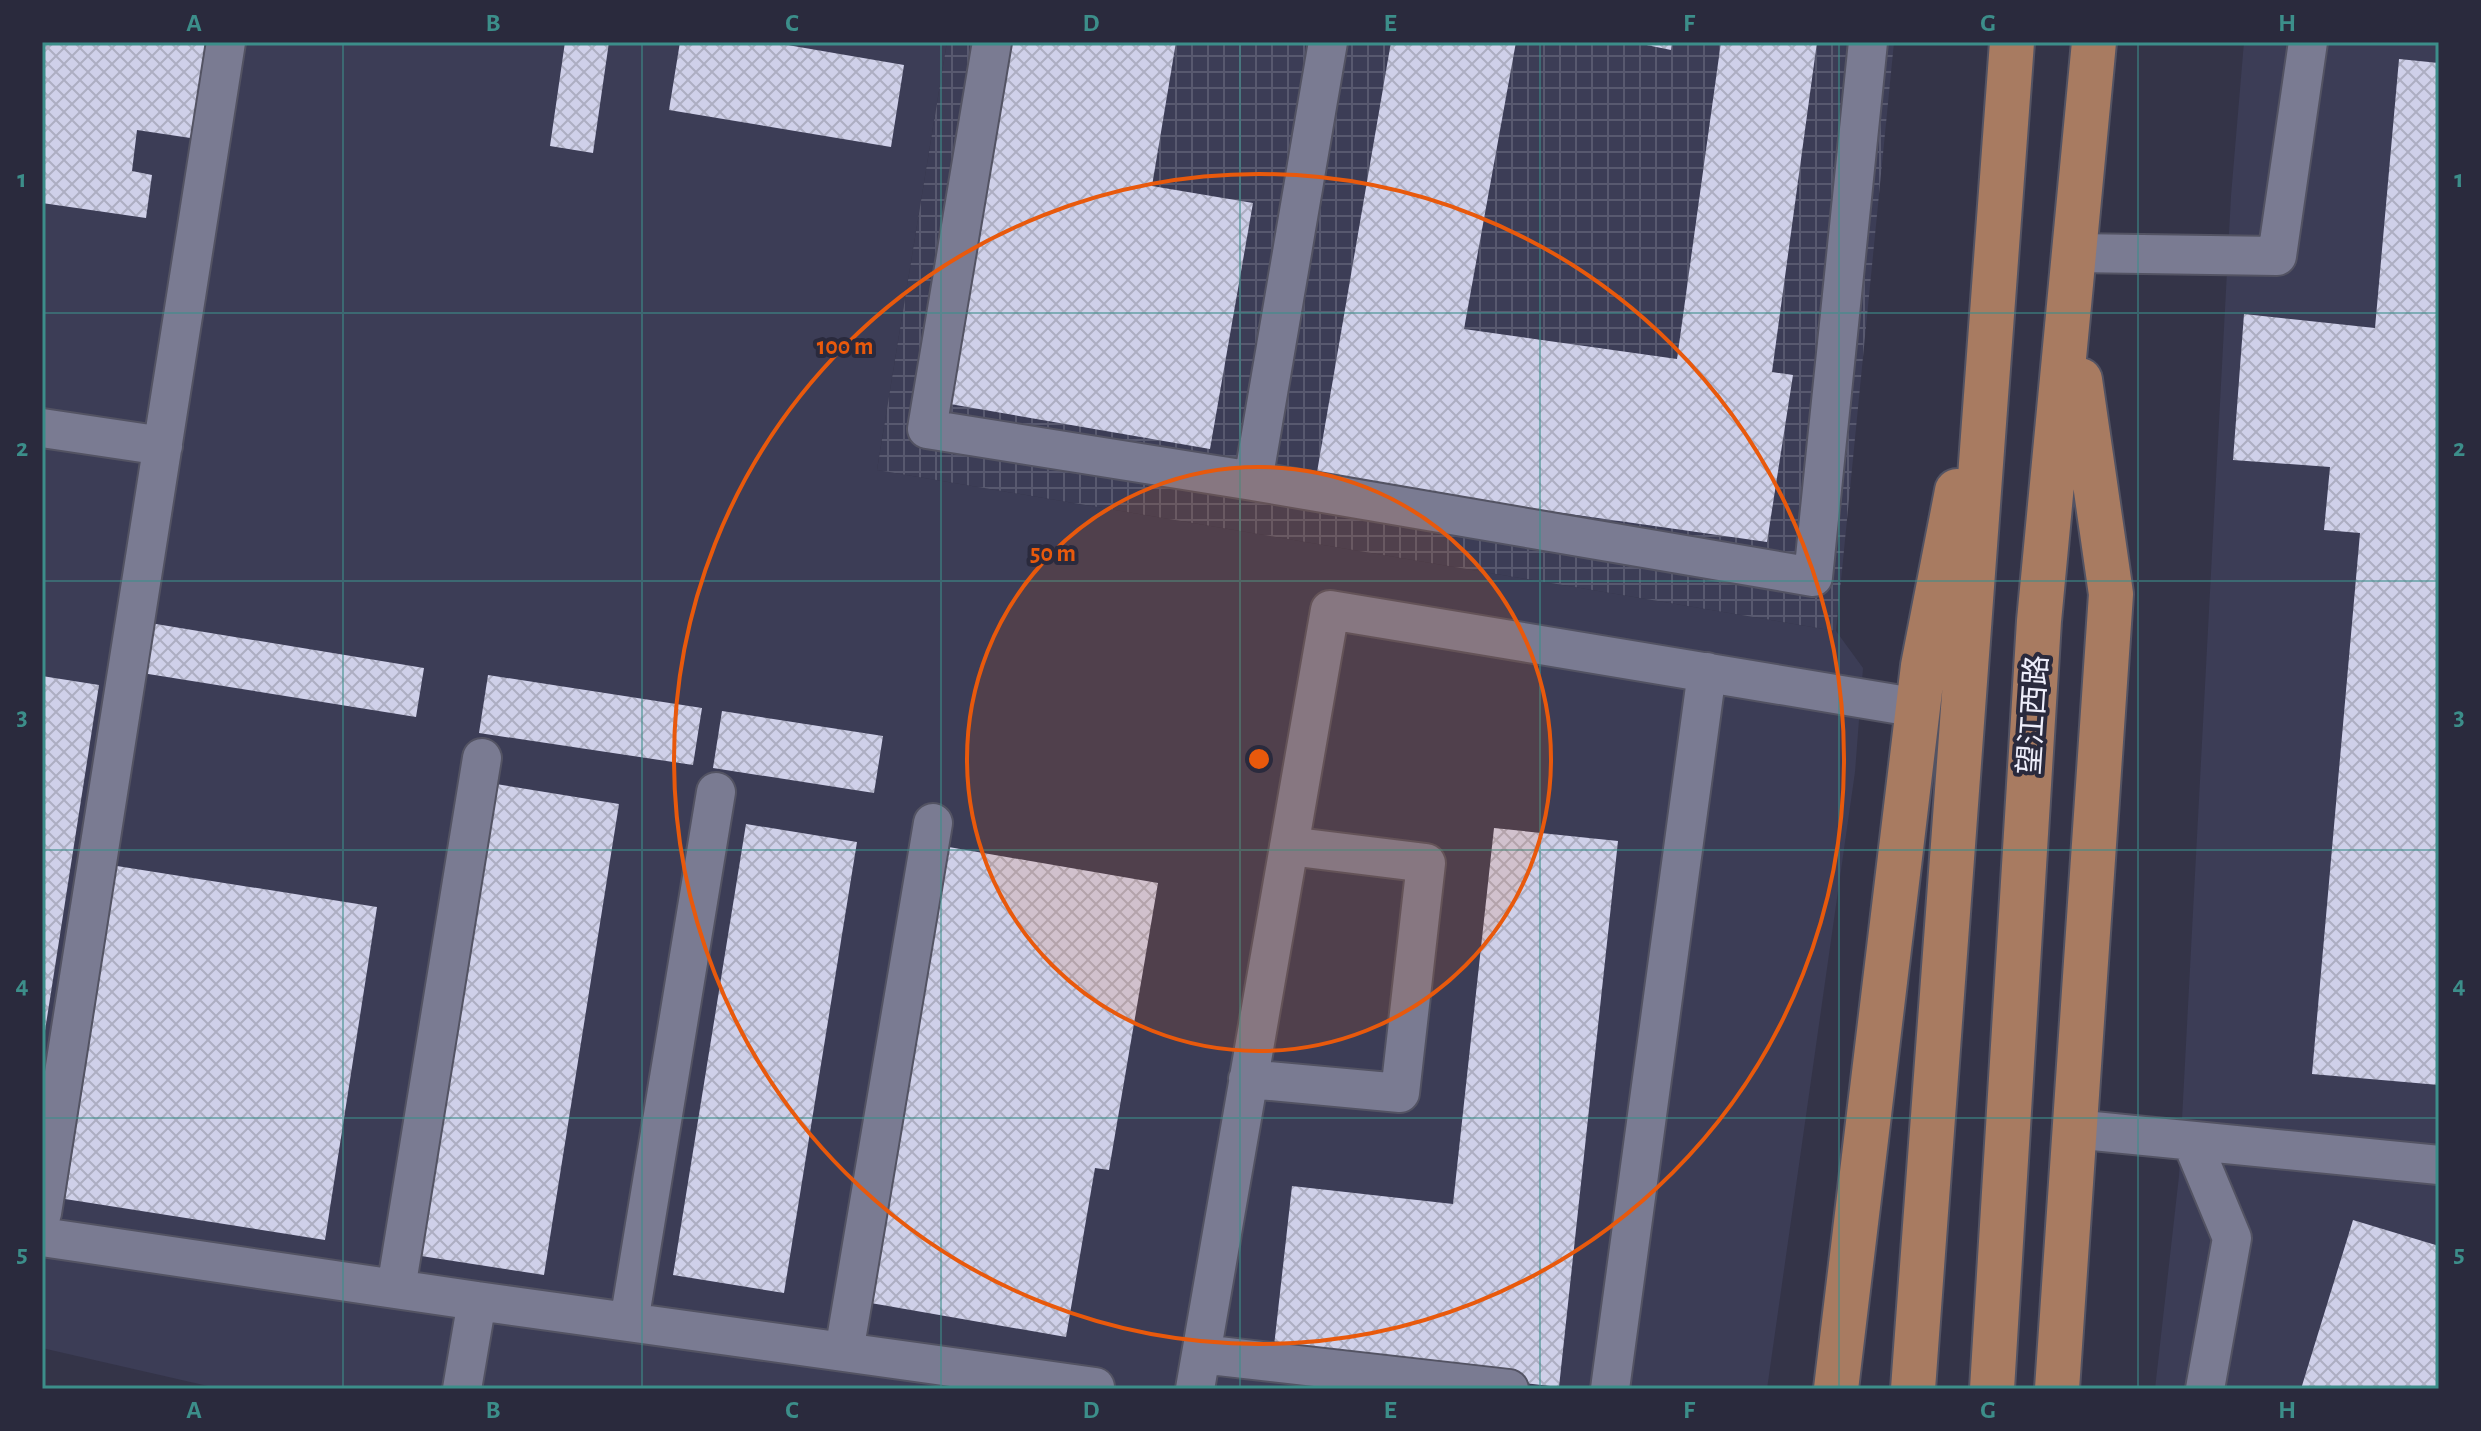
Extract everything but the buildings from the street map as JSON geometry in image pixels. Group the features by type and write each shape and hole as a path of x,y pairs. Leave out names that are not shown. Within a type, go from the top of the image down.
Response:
{"main road":[{"path":"1913,1389 1973,611 2012,42"},
{"name":"望江西路","path":"1992,1389 2039,621 2094,42"},
{"path":"2057,1389 2111,594 2070,311"},
{"path":"1836,1389 1923,666 1991,316"}],"lane":[{"path":"42,1213 226,42"},
{"path":"992,42 927,429 1253,481 1813,577 1868,42"},
{"path":"1253,481 1328,42"},
{"path":"2075,253 2277,256 2308,42"},
{"path":"42,428 163,446"},
{"path":"1509,1389 1198,1372 1330,610 1919,708"},
{"path":"1610,1389 1707,672"},
{"path":"396,1289 482,758"},
{"path":"629,1322 716,792"},
{"path":"844,1352 933,823"},
{"path":"1248,1079 1400,1093 1426,863 1289,846"},
{"path":"2073,1129 2439,1165"},
{"path":"2192,1142 2232,1238 2205,1389"},
{"path":"42,1237 1095,1387"},
{"path":"462,1389 477,1301"}],"shaded area":[{"path":"42,42 947,42 877,470 1836,631 1863,668 1855,772 1767,1389 221,1389 42,1348"},
{"path":"947,42 1894,42 1836,631 877,470"},
{"path":"2244,42 2439,42 2439,1389 2155,1389 2179,1176 2231,196"}]}
